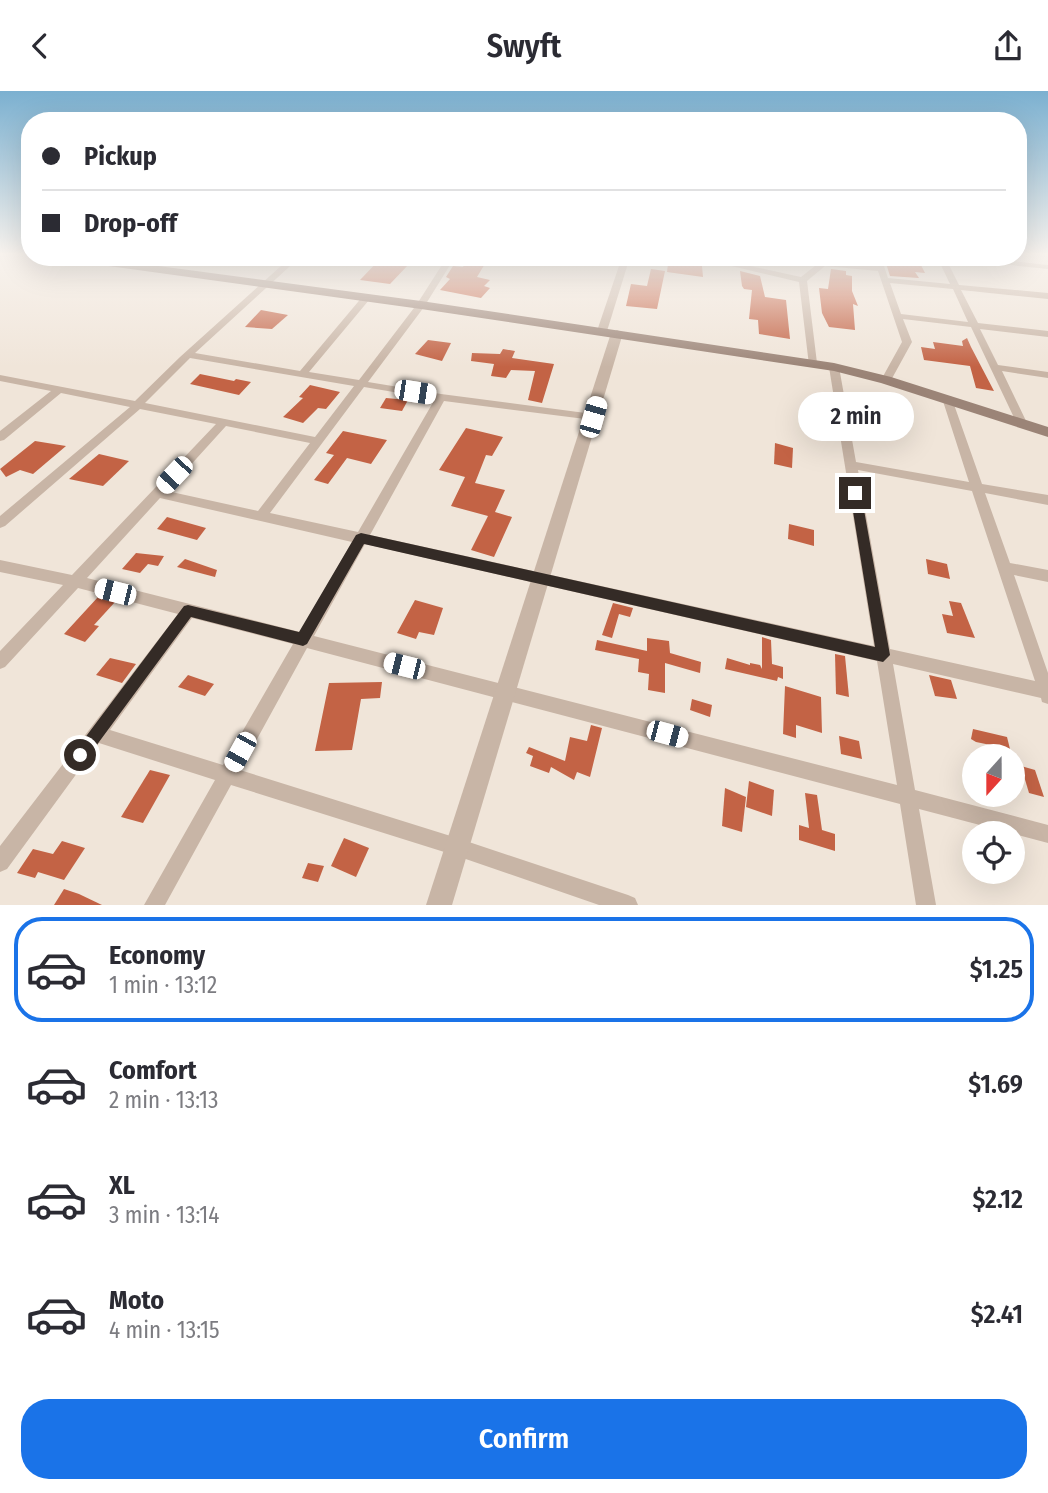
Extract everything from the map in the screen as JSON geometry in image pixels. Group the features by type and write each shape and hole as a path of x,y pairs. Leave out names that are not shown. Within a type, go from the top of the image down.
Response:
{"main road":[{"path":"316,291 834,367 947,398 1048,432"}],"street":[{"path":"0,523 139,404 188,355 259,291"},
{"path":"261,516 430,291"},
{"path":"439,905 593,417 619,291"},
{"path":"804,291 812,363"},
{"path":"886,380 907,342 889,291"},
{"path":"958,291 1022,423"},
{"path":"992,291 1047,297"},
{"path":"302,374 366,298"},
{"path":"898,316 1048,334"},
{"path":"188,355 441,397 593,417"},
{"path":"834,367 926,905"},
{"path":"994,367 1048,375"},
{"path":"0,378 318,441"},
{"path":"0,437 60,389"},
{"path":"154,905 441,397"},
{"path":"947,398 1048,693"},
{"path":"0,661 225,421"},
{"path":"851,465 1048,500"},
{"path":"158,493 1048,693"},
{"path":"0,566 303,640 1048,834"},
{"path":"1004,567 1048,576"},
{"path":"0,862 188,611"},
{"path":"96,734 457,847 628,905"}],"building":[{"path":"445,291 487,291 481,298"},
{"path":"629,291 661,291 657,309 626,306"},
{"path":"752,291 764,291 765,297 786,300 790,339 759,334 758,320 749,319"},
{"path":"819,291 852,291 858,306 853,304 855,330 829,327 822,313"},
{"path":"261,310 288,315 272,329 245,327"},
{"path":"967,338 994,391 976,388 970,366 924,360 921,347 935,349 933,342 963,346 962,341"},
{"path":"428,340 451,343 442,361 415,354"},
{"path":"503,349 515,351 512,358 554,364 542,403 528,400 535,371 511,370 506,378 491,376 494,364 471,361 472,353 500,354"},
{"path":"200,374 251,382 239,395 190,384"},
{"path":"310,385 340,392 326,409 318,408 303,423 283,417 303,398 299,397"},
{"path":"386,398 408,400 402,411 380,408"},
{"path":"466,428 503,437 492,456 486,455 475,483 505,490 495,512 512,517 494,557 471,550 488,516 451,506 465,477 439,470"},
{"path":"343,431 387,440 371,464 347,458 328,484 314,480 334,455 326,453"},
{"path":"35,441 66,446 33,474 20,470 6,477 0,469"},
{"path":"775,443 793,448 792,468 774,464"},
{"path":"99,454 129,461 103,486 69,479"},
{"path":"167,517 206,528 197,540 157,529"},
{"path":"789,524 814,530 814,546 788,539"},
{"path":"136,553 164,556 158,566 148,564 140,573 122,569"},
{"path":"185,559 217,570 215,577 177,567"},
{"path":"926,559 947,564 950,579 928,574"},
{"path":"98,597 115,602 94,625 99,626 85,642 64,634"},
{"path":"415,600 443,608 434,635 419,632 416,639 397,633"},
{"path":"949,601 961,603 975,638 947,633 942,614 953,616"},
{"path":"613,603 633,608 630,617 619,614 612,638 602,635"},
{"path":"762,637 771,640 772,664 783,667 783,679 778,677 777,681 725,669 727,658 760,665 762,669"},
{"path":"647,638 669,641 670,653 701,662 700,673 665,663 665,693 648,690 649,674 638,672 639,659 595,650 597,640 647,651"},
{"path":"835,654 845,656 849,697 836,694"},
{"path":"110,658 136,664 122,683 96,675"},
{"path":"188,675 214,684 205,696 178,687"},
{"path":"929,675 951,680 957,699 935,696"},
{"path":"382,682 380,698 361,699 352,750 315,751 329,683"},
{"path":"785,686 821,697 822,733 796,725 796,738 783,734"},
{"path":"692,699 712,705 710,717 690,710"},
{"path":"591,725 602,728 590,777 577,772 574,780 551,767 549,773 530,766 533,756 526,753 529,747 565,761 570,737 587,741"},
{"path":"973,729 1007,737 1009,744 986,744 971,739"},
{"path":"839,736 859,741 862,759 841,754"},
{"path":"1026,767 1035,770 1044,797 1029,793"},
{"path":"150,770 170,775 143,823 121,817"},
{"path":"749,781 774,790 772,816 746,807"},
{"path":"725,788 746,797 742,832 722,826"},
{"path":"805,793 817,795 822,830 835,834 835,851 799,840 799,825 809,828"},
{"path":"344,838 369,848 356,877 331,866"},
{"path":"62,841 85,848 64,880 38,872 35,878 17,873 33,849 53,854"},
{"path":"308,863 324,866 318,882 302,878"},
{"path":"64,889 79,894 102,905 54,905"}],"route":[{"path":"80,755 188,611 303,640 361,538 883,655 855,493"}]}
